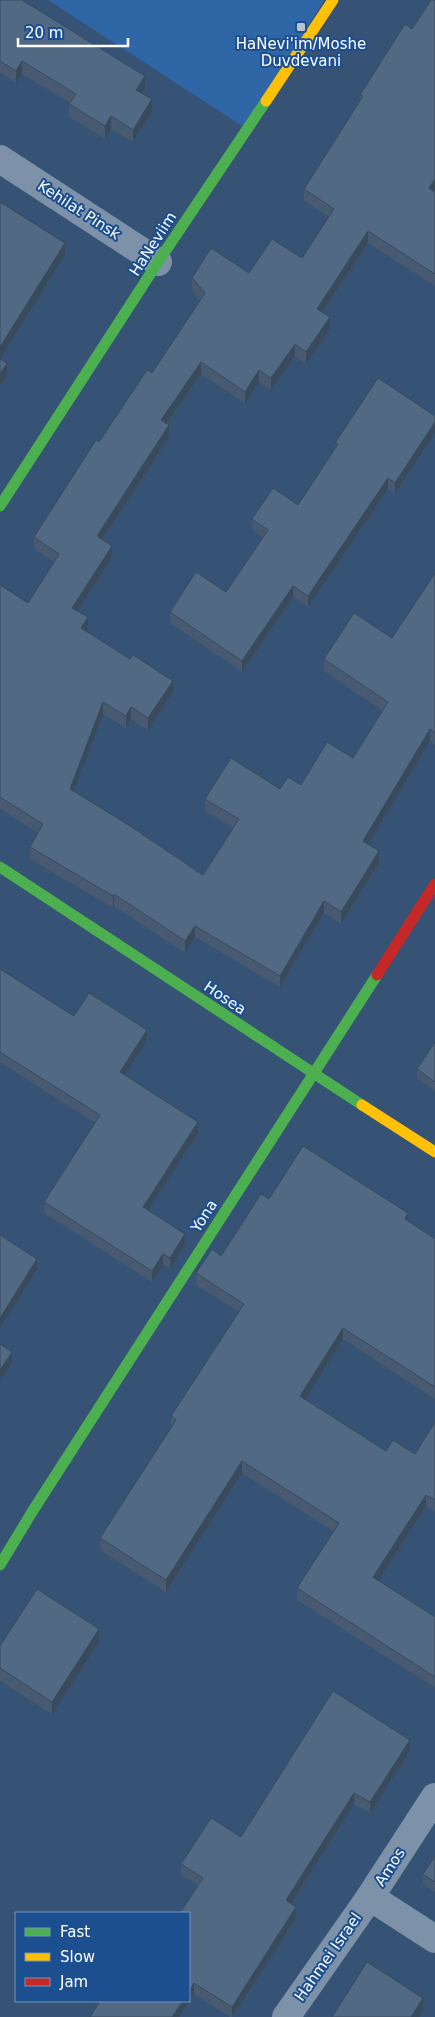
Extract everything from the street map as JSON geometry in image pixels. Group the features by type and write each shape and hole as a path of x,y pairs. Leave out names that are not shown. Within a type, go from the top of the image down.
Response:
{"street":[{"name":"HaNeviim","path":"0,506 158,262 333,0"},
{"name":"Kehilat Pinsk","path":"0,158 158,262"},
{"name":"Hosea","path":"0,867 313,1074 435,1152"},
{"name":"Yona","path":"0,1565 37,1504 435,884"},
{"name":"Amos","path":"435,1797 370,1897 435,1938"},
{"name":"Hahmei Israel","path":"286,2017 370,1897"}],"shaded area":[{"path":"48,0 324,0 247,129"}],"building":[{"path":"0,0 22,0 145,76 136,90 152,99 133,130 111,116 105,126 69,104 76,94 22,61 16,71 0,61"},
{"path":"431,0 435,0 435,179 429,188 435,192 435,274 368,231 317,309 330,317 306,352 295,344 271,378 259,370 245,392 201,362 161,420 169,425 97,536 112,546 72,608 88,617 81,628 130,659 133,655 173,681 148,718 131,707 126,716 103,702 70,789 124,822 203,875 239,819 205,799 231,758 280,789 288,777 301,785 327,742 353,758 388,702 324,659 354,613 392,638 435,573 435,733 430,729 363,841 379,851 341,912 324,901 280,976 195,926 185,941 114,894 113,896 30,847 43,824 0,797 0,585 28,603 59,554 34,537 96,440 99,442 147,370 152,373 205,293 192,278 211,248 249,273 272,239 302,258 334,209 304,189 363,96 360,95 405,24 412,29"},
{"path":"0,202 65,243 0,347"},
{"path":"0,359 7,363 0,374"},
{"path":"378,378 435,416 435,422 395,483 388,478 308,596 293,586 242,661 170,612 196,572 226,592 268,530 252,519 273,488 298,505 338,444 335,443"},
{"path":"0,969 74,1016 89,993 147,1030 120,1072 198,1122 143,1207 185,1234 170,1258 163,1254 152,1271 44,1202 100,1115 0,1052"},
{"path":"435,1042 435,1082 417,1069"},
{"path":"303,1146 408,1213 405,1219 435,1239 435,1387 343,1328 300,1396 386,1451 393,1440 415,1454 435,1422 435,1500 426,1495 373,1577 435,1617 435,1677 297,1588 339,1523 242,1461 166,1580 100,1538 176,1420 171,1416 244,1304 196,1273 212,1249 221,1256 261,1194 269,1199"},
{"path":"0,1235 37,1259 0,1318"},
{"path":"0,1344 12,1352 0,1370"},
{"path":"37,1589 99,1629 52,1702 0,1668 0,1646"},
{"path":"333,1691 410,1740 370,1802 354,1793 286,1900 296,1907 232,2007 194,1983 190,1989 190,1912 181,1912 203,1878 181,1864 211,1818 241,1837"},
{"path":"435,1856 435,1882 423,1874"},
{"path":"367,1962 423,1998 411,2017 332,2017"},
{"path":"99,2002 182,2002 172,2017 90,2017"}],"traffic: fast":[{"path":"0,506 158,262 266,101"},
{"path":"0,867 362,1105"},
{"path":"0,1565 32,1512 377,975"}],"traffic: slow":[{"path":"266,101 333,0"},
{"path":"362,1105 435,1152"}],"traffic: jam":[{"path":"377,975 435,884"}],"place":[{"name":"HaNevi'im/Moshe Duvdevani","path":"301,27"}]}
